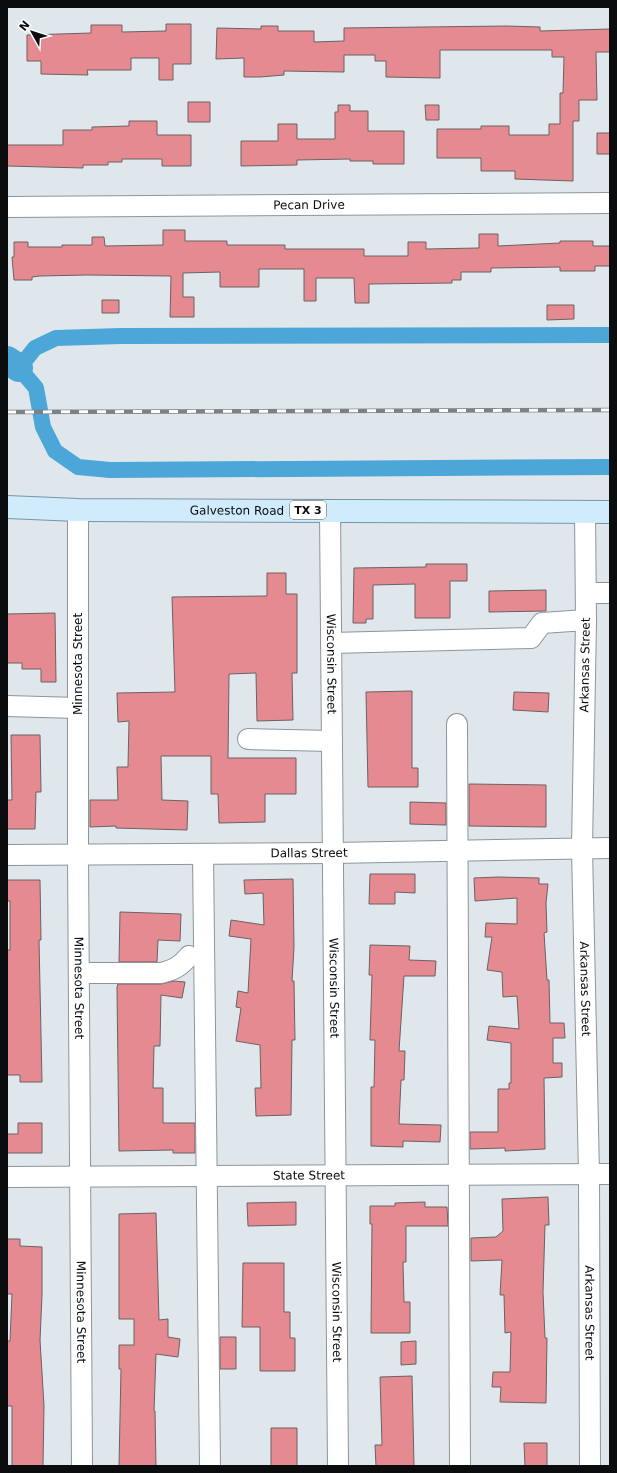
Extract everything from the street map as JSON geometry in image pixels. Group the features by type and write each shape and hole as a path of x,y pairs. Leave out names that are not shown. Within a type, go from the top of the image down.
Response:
{"main road":[{"name":"Galveston Road","path":"7,507 78,510 610,512"}],"street":[{"name":"Pecan Drive","path":"7,207 610,203"},
{"name":"Minnesota Street","path":"78,510 78,855 82,1466"},
{"name":"Wisconsin Street","path":"330,510 338,1466"},
{"name":"Arkansas Street","path":"585,511 586,620 582,848 589,1174 590,1466"},
{"path":"586,593 610,593"},
{"path":"331,643 531,638 542,624 586,620"},
{"path":"7,706 78,708"},
{"path":"457,724 460,1466"},
{"path":"248,739 332,741"},
{"name":"Dallas Street","path":"7,855 333,854 610,848"},
{"path":"203,854 208,1176 210,1466"},
{"path":"79,973 161,973 172,970 181,965 189,956"},
{"name":"State Street","path":"7,1176 610,1174"}],"building":[{"path":"166,24 191,24 191,64 173,64 173,80 159,80 159,58 131,58 131,70 87,70 88,75 41,74 41,61 27,61 27,35 91,33 91,25 122,25 122,32 166,31"},
{"path":"261,26 278,26 278,31 314,31 314,42 344,41 344,28 506,26 540,27 540,31 610,29 610,52 596,52 597,100 579,100 579,121 573,121 573,181 515,179 515,171 481,171 481,158 437,158 437,129 481,129 481,126 509,126 509,135 549,135 549,124 560,124 560,93 563,93 564,57 552,57 552,50 440,50 440,78 386,77 386,61 375,61 375,55 344,55 344,72 284,71 284,75 260,77 244,77 244,58 216,59 217,28 261,29"},
{"path":"188,102 210,102 210,122 188,122"},
{"path":"338,105 350,105 350,111 368,111 368,131 404,131 404,164 373,164 373,161 350,161 350,159 297,160 297,165 241,166 241,141 278,141 278,124 297,124 297,139 335,139 335,112 338,112"},
{"path":"425,105 439,105 439,120 426,120"},
{"path":"129,121 157,121 157,135 191,135 191,166 162,166 162,159 122,159 122,162 108,162 108,165 83,165 83,168 7,166 7,145 63,145 63,130 92,130 92,127 129,126"},
{"path":"597,133 610,133 610,154 597,154"},
{"path":"163,230 185,230 185,241 227,241 227,245 285,245 285,249 364,249 364,256 408,256 408,242 426,242 426,249 479,248 479,234 498,234 498,246 560,243 560,241 593,241 593,246 610,246 610,266 595,266 595,271 560,271 560,267 491,268 491,272 461,272 461,280 452,280 452,283 369,284 369,303 355,303 354,278 316,278 316,301 304,301 304,269 259,269 259,287 220,287 220,272 183,273 183,297 194,297 194,317 170,317 171,276 40,276 32,277 32,280 14,280 12,257 14,257 14,242 28,242 28,247 62,247 62,245 92,245 92,237 104,237 105,246 163,245"},
{"path":"102,300 119,300 119,313 102,313"},
{"path":"547,305 574,305 574,319 547,320"},
{"path":"426,564 467,564 467,581 450,581 450,618 415,618 415,584 373,585 373,619 366,619 366,623 353,623 354,568 426,567"},
{"path":"267,573 286,573 286,594 297,594 297,673 292,673 293,720 257,721 256,673 229,674 228,758 296,758 296,794 265,794 265,822 219,823 218,794 211,794 211,756 161,756 162,800 188,801 187,830 116,828 116,826 90,827 90,800 118,800 117,767 128,767 129,721 118,722 117,693 175,692 172,597 267,596"},
{"path":"546,590 546,611 489,612 489,591"},
{"path":"55,613 56,682 41,682 41,669 22,669 22,663 7,663 7,614"},
{"path":"412,691 412,768 418,768 418,787 368,787 366,692"},
{"path":"514,692 549,693 548,712 513,710"},
{"path":"11,735 40,735 41,792 36,792 35,829 7,829 7,800 12,800"},
{"path":"469,784 546,785 546,827 469,826"},
{"path":"410,802 446,803 446,825 410,824"},
{"path":"370,874 415,874 415,893 395,892 395,904 369,904"},
{"path":"474,878 539,878 539,884 548,884 546,903 547,932 544,933 547,980 549,980 550,1023 564,1023 565,1038 553,1038 553,1063 562,1063 562,1077 544,1078 545,1149 505,1151 505,1148 470,1149 470,1132 498,1132 498,1089 509,1089 509,1083 511,1083 511,1043 487,1040 489,1026 519,1029 517,996 503,997 502,972 487,970 492,937 485,937 486,923 517,924 517,898 475,901"},
{"path":"293,879 294,947 292,981 294,981 295,1040 292,1040 291,1115 256,1116 255,1088 261,1088 260,1045 236,1041 241,1008 236,1007 238,991 248,993 251,939 229,936 231,920 264,925 263,893 245,894 244,880"},
{"path":"7,880 40,880 41,940 39,940 42,1082 20,1082 20,1075 7,1075 7,950 10,950 10,901 7,901"},
{"path":"120,912 181,914 180,941 158,940 157,962 119,962"},
{"path":"370,945 410,946 409,960 436,961 435,976 404,976 399,1051 405,1051 404,1080 401,1080 399,1124 441,1125 440,1142 403,1141 403,1147 371,1146 371,1087 374,1087 375,1040 370,1040 372,975 369,975"},
{"path":"174,981 185,982 182,998 161,995 160,1046 154,1046 153,1088 163,1088 163,1123 195,1123 195,1153 173,1153 173,1150 119,1151 117,987 118,984 161,984"},
{"path":"18,1123 42,1123 42,1153 7,1153 7,1134 18,1134"},
{"path":"548,1197 549,1225 545,1225 543,1292 545,1338 547,1338 546,1403 500,1402 501,1387 492,1387 493,1372 510,1372 511,1332 505,1333 504,1295 500,1295 502,1260 471,1261 471,1238 496,1237 503,1231 502,1199"},
{"path":"296,1202 296,1225 248,1226 247,1203"},
{"path":"425,1202 425,1207 447,1207 448,1226 406,1226 406,1262 403,1262 404,1302 410,1302 410,1333 371,1333 372,1224 370,1224 370,1206 395,1206 395,1203"},
{"path":"156,1213 159,1320 168,1319 168,1337 180,1339 178,1357 156,1354 154,1411 156,1466 119,1466 121,1369 119,1369 119,1345 134,1345 134,1319 119,1319 119,1214"},
{"path":"7,1239 20,1239 20,1246 42,1247 40,1340 44,1406 43,1466 12,1466 12,1406 7,1406 7,1341 10,1341 12,1294 7,1294"},
{"path":"243,1263 284,1263 284,1312 290,1312 290,1338 295,1338 295,1371 260,1371 260,1327 242,1327"},
{"path":"220,1337 236,1337 236,1369 220,1369"},
{"path":"416,1341 416,1364 401,1365 401,1342"},
{"path":"412,1376 414,1466 376,1466 375,1445 382,1445 380,1377"},
{"path":"271,1428 297,1428 297,1466 271,1466"},
{"path":"524,1443 547,1443 547,1466 525,1466"}],"waterway":[{"path":"610,335 121,336 56,338 35,348 19,368 36,388 43,427 55,451 78,467 110,470 610,467"},
{"path":"7,360 19,368"}],"railway":[{"path":"7,412 610,410"}]}
